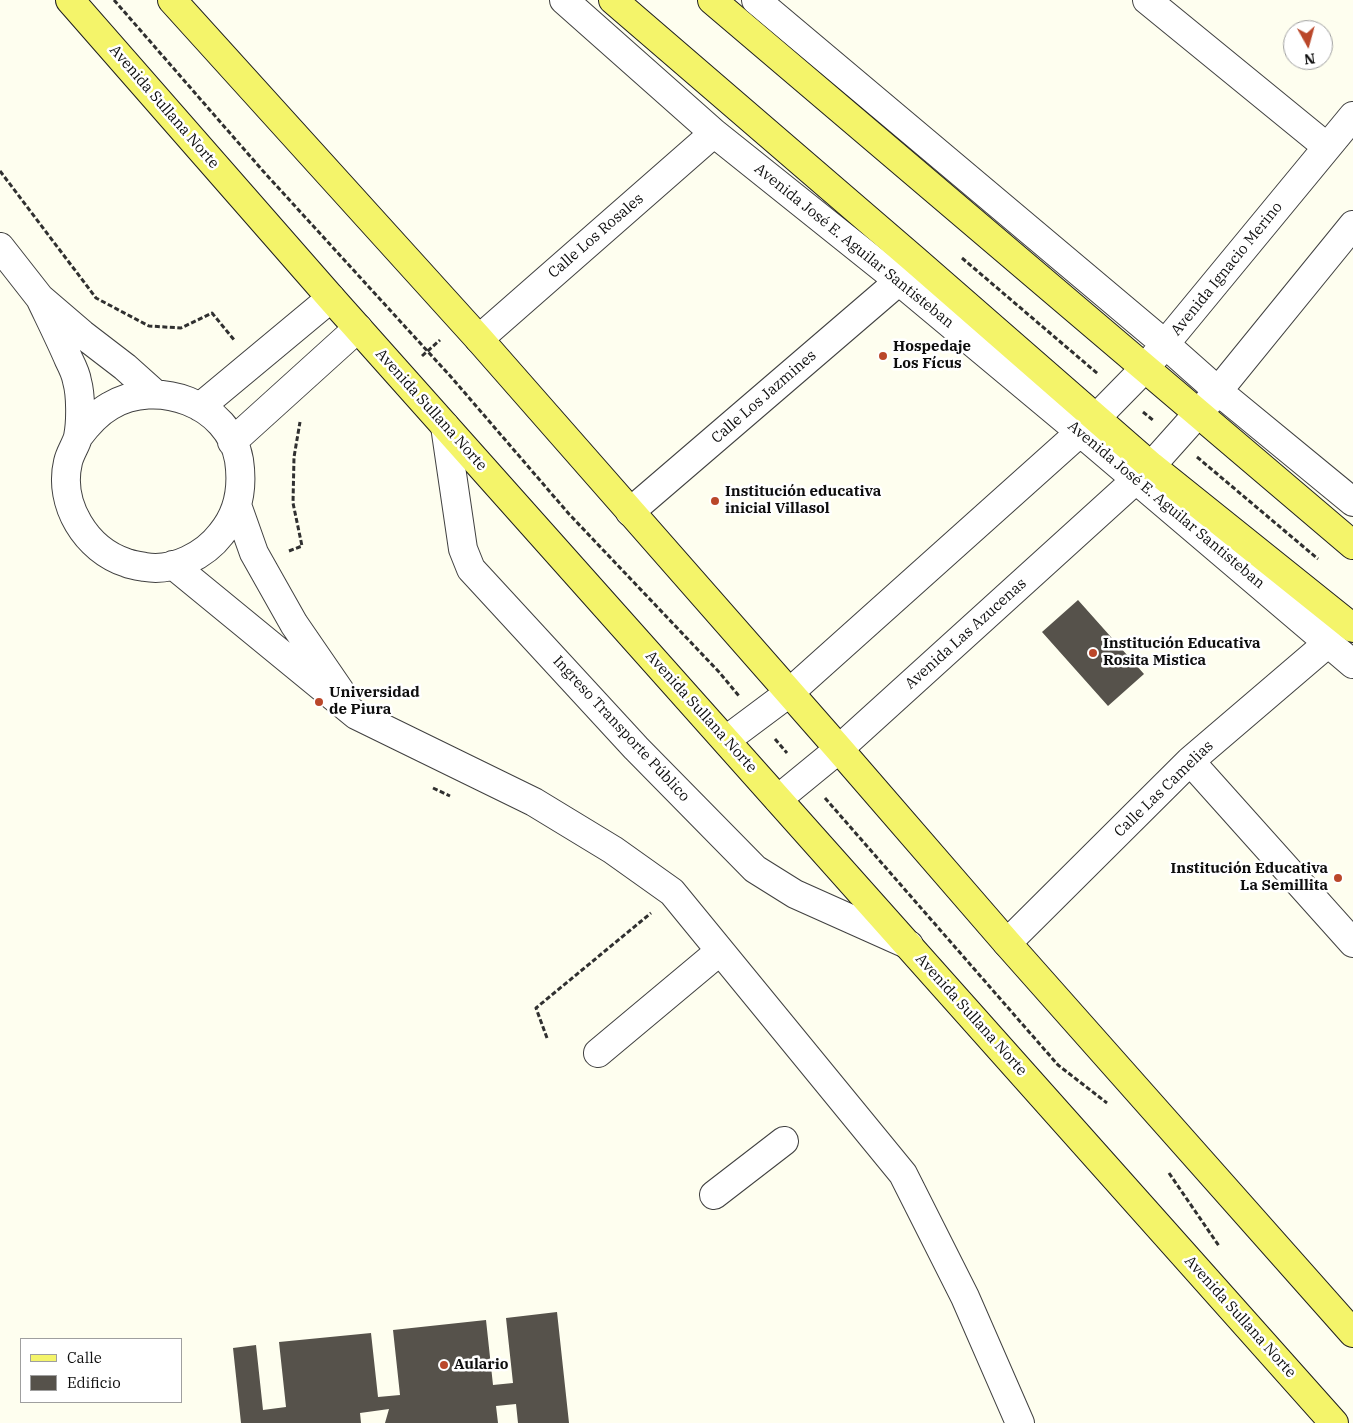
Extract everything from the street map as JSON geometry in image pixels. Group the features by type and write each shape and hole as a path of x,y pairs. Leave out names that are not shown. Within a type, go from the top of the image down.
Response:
{"main road":[{"name":"Avenida Sullana Norte","path":"70,0 331,298 1334,1423"},
{"path":"172,0 479,339 839,748 1007,943 1353,1333"},
{"name":"Avenida José E. Aguilar Santisteban","path":"613,0 908,253 1088,425 1144,474 1353,628"},
{"path":"712,0 1353,545"}],"street":[{"name":"Avenida José E. Aguilar Santisteban","path":"564,0 714,133 899,282 1088,425"},
{"path":"756,0 1165,344 1218,391 1353,502"},
{"path":"1147,0 1327,147"},
{"name":"Avenida Ignacio Merino","path":"1088,425 1146,368 1353,116"},
{"name":"Calle Los Rosales","path":"479,339 714,133"},
{"path":"1144,474 1218,391 1353,225"},
{"path":"0,247 40,298 154,393"},
{"name":"Calle Los Jazmines","path":"630,512 899,282"},
{"path":"40,298 77,380 79,408 78,437"},
{"path":"200,407 331,298"},
{"path":"232,442 358,328"},
{"path":"154,393 178,397 200,407 220,424 232,442 238,457 241,473 240,489 237,505 228,526 214,544 195,557 173,565 149,568 126,563 105,553 86,535 72,513 66,487 68,462 78,437 91,419 110,405 131,397 154,393"},
{"path":"726,740 789,693 1088,425"},
{"name":"Ingreso Transporte Público","path":"445,426 463,549 471,569 636,748 755,869 795,894 909,945"},
{"name":"Avenida José E. Aguilar Santisteban","path":"1144,474 1353,664"},
{"name":"Avenida Las Azucenas","path":"778,799 839,748 1144,474"},
{"path":"237,505 254,553 290,616 356,715"},
{"path":"173,565 356,715 534,802 613,850 672,892 903,1174 965,1297 1020,1423"},
{"name":"Calle Las Camelias","path":"1007,943 1190,761 1328,643"},
{"path":"1190,761 1353,943"},
{"path":"598,1053 720,951"},
{"path":"714,1195 784,1141"}],"path":[{"path":"0,172 96,298 149,326 181,328 212,313"},
{"path":"1121,393 1323,563"},
{"path":"432,788 458,800"},
{"path":"547,1038 536,1008 654,910"}],"building":[{"name":"Institución Educativa Rosita Mistica","path":"1078,600 1144,674 1108,706 1042,632"},
{"name":"Aulario","path":"557,1312 569,1423 518,1423 516,1404 496,1406 498,1423 385,1423 389,1409 360,1413 361,1423 241,1423 233,1348 256,1345 263,1410 286,1407 279,1342 371,1333 378,1397 400,1395 393,1330 486,1320 493,1385 513,1383 506,1318"}],"place":[{"name":"Hospedaje Los Fícus","path":"883,356"},
{"name":"Institución educativa inicial Villasol","path":"715,501"},
{"name":"Institución Educativa Rosita Mistica","path":"1093,653"},
{"name":"Universidad de Piura","path":"319,702"},
{"name":"Institución Educativa La Semillita","path":"1338,878"},
{"name":"Aulario","path":"444,1365"}]}
